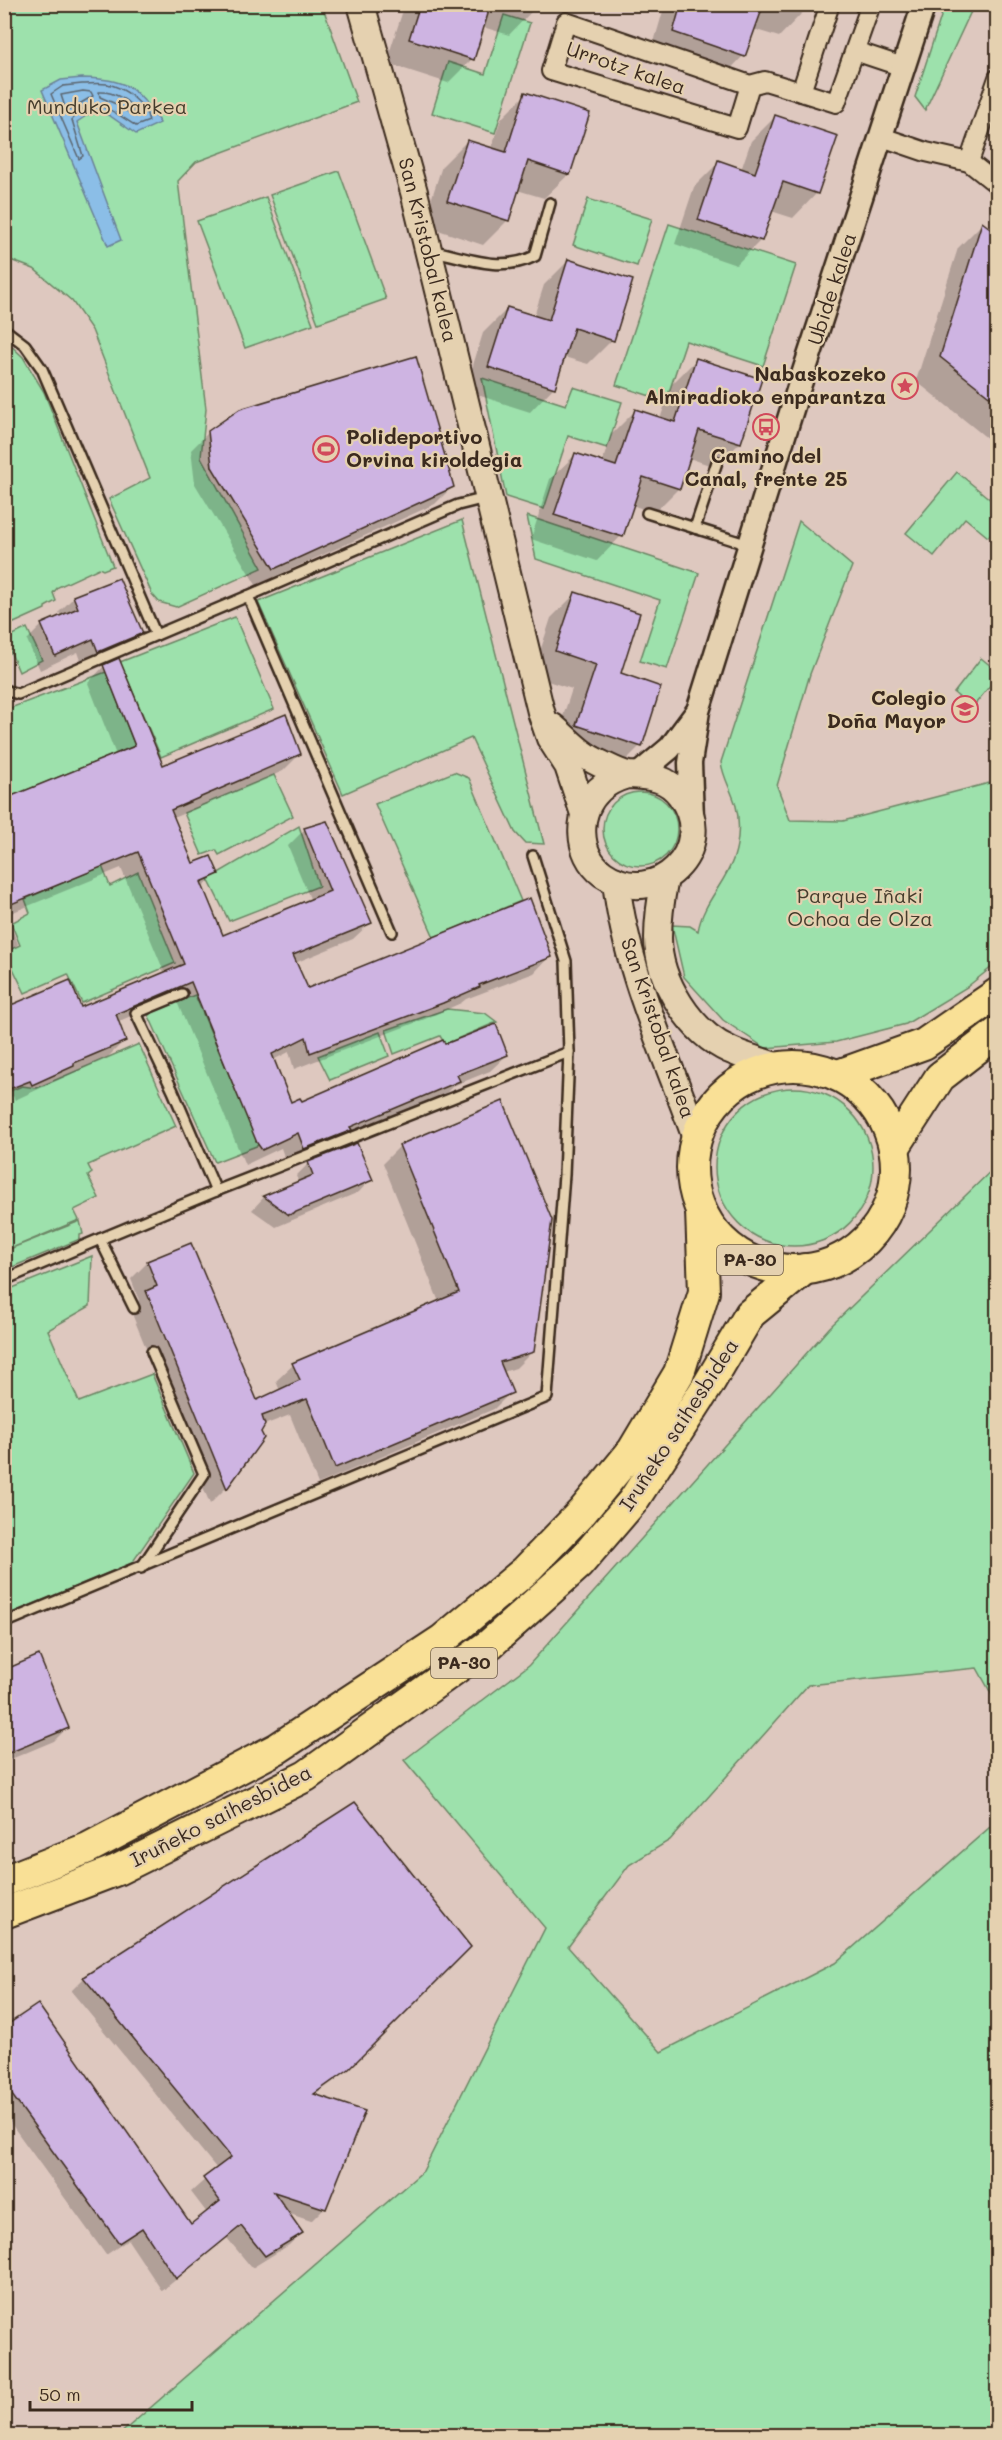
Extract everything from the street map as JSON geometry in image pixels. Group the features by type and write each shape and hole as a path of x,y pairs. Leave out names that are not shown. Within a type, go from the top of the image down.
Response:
{"highway":[{"path":"838,1075 924,1044 998,993"},
{"path":"894,1148 940,1077 998,1032"},
{"name":"PA-30","path":"778,1067 809,1067 838,1075 864,1093 871,1102 884,1119 894,1148 895,1182 885,1214 865,1241 837,1260 805,1269 773,1268 744,1257 719,1238 701,1211 693,1188 692,1163 696,1138 708,1112 727,1091 751,1075 778,1067"},
{"name":"Iruñeko saihesbidea","path":"4,1881 88,1848 278,1748 442,1640 525,1571 583,1511 633,1450 679,1373 704,1292 701,1211"},
{"name":"Iruñeko saihesbidea","path":"4,1913 117,1870 306,1776 490,1644 579,1564 633,1501 708,1385 750,1314 805,1269"}],"main road":[{"name":"San Kristobal kalea","path":"361,4 428,250 541,712 550,738 572,776 584,814"},
{"path":"546,721 586,756 633,775 655,777 669,784 681,794 693,823 692,839 687,855 678,868 665,878 641,885 616,881 602,873 591,861 584,846 582,830 584,814 590,800 600,789 613,780 633,775"},
{"name":"San Kristobal kalea","path":"665,878 657,940 665,972 680,1008 704,1033 728,1050 778,1067"},
{"name":"San Kristobal kalea","path":"616,881 619,912 641,992 696,1138"}],"street":[{"path":"801,92 830,4"},
{"name":"Urrotz kalea","path":"750,85 737,128 552,71 566,22 750,85 765,81 836,103 870,7 863,4"},
{"name":"Ubide kalea","path":"693,823 690,764 698,711 799,387 924,4"},
{"path":"855,51 903,67"},
{"path":"969,162 998,78"},
{"path":"882,137 926,152 969,162 998,185"},
{"name":"Ubide kalea","path":"633,775 670,748 698,711"}],"lane":[{"path":"428,250 505,266 522,263 535,256 550,203"},
{"path":"4,328 25,345 42,369 156,635"},
{"path":"695,528 717,462"},
{"path":"4,690 18,694 458,505 490,497"},
{"path":"647,513 749,545"},
{"path":"248,596 392,932"},
{"path":"4,1623 141,1568 547,1397 564,1175 569,1052 566,961 533,856"},
{"path":"182,994 136,1013 216,1191"},
{"path":"4,1280 216,1191 569,1052"},
{"path":"100,1239 134,1308"},
{"path":"141,1568 204,1474 152,1352"}],"green space":[{"path":"945,4 974,5 925,110 915,97"},
{"name":"Munduko Parkea","path":"4,5 322,5 357,102 196,162 178,181 206,409 201,457 262,568 176,607 159,602 152,594 109,499 150,478 92,330 72,301 34,269 5,258"},
{"path":"504,15 530,23 495,133 432,113 448,62 485,74"},
{"path":"339,171 386,299 318,323 270,195"},
{"path":"266,197 313,324 245,348 197,221"},
{"path":"588,199 652,219 637,266 573,245"},
{"path":"669,224 796,265 763,366 686,341 666,401 616,385"},
{"path":"5,340 23,357 44,392 113,566 103,570 99,568 58,587 53,593 56,601 45,609 5,627"},
{"path":"482,378 566,405 573,387 622,402 607,448 568,436 544,509 506,497"},
{"path":"957,472 997,505 997,526 988,537 965,518 934,556 906,533"},
{"path":"527,516 699,573 667,669 640,661 660,600 536,559"},
{"path":"462,520 544,844 525,843 515,832 471,738 343,794 258,602"},
{"name":"Parque Iñaki Ochoa de Olza","path":"799,521 852,566 810,674 777,786 790,820 843,821 997,781 997,963 967,987 906,1024 836,1042 765,1048 723,1020 684,977 672,925 690,926 698,931 704,911 734,857 738,818 721,762"},
{"path":"235,617 274,709 161,757 120,662"},
{"path":"27,628 42,660 19,672 5,639"},
{"path":"981,658 997,671 997,677 972,708 954,693"},
{"path":"106,672 135,746 5,799 5,710"},
{"path":"454,772 469,778 521,901 434,937 375,804"},
{"path":"274,775 293,816 219,855 216,850 202,855 184,813"},
{"path":"640,792 661,798 671,808 677,829 671,850 661,860 640,866 619,860 609,850 603,829 609,808 619,798"},
{"path":"299,826 319,886 229,921 208,879"},
{"path":"102,866 110,886 138,872 175,963 82,1003 68,974 25,993 5,952 20,945 11,923 30,913 25,899"},
{"path":"195,995 259,1145 215,1162 148,1014"},
{"path":"447,1009 485,1013 497,1022 445,1044 440,1036 394,1054 386,1030"},
{"path":"380,1032 389,1056 330,1080 318,1056"},
{"path":"139,1044 176,1126 88,1165 92,1173 88,1176 99,1198 74,1210 79,1220 7,1250 80,1221 83,1234 80,1235 80,1239 5,1270 5,1093 22,1086 37,1088"},
{"path":"794,1088 824,1094 850,1111 867,1137 873,1167 867,1197 850,1223 824,1240 794,1246 764,1240 738,1223 721,1197 715,1167 721,1137 738,1111 764,1094"},
{"path":"997,1165 997,1704 977,1668 808,1685 670,1840 629,1865 568,1947 661,2052 835,1963 997,1821 997,2435 119,2435 423,2171 545,1928 404,1760 529,1665 829,1328"},
{"path":"92,1256 90,1306 48,1330 79,1402 152,1374 194,1473 132,1563 5,1616 5,1291"}],"water":[{"path":"82,78 109,80 128,87 144,100 160,123 136,134 110,116 95,110 77,122 121,240 108,246 42,90 61,80"}],"building":[{"path":"420,4 491,4 474,60 409,39"},
{"path":"681,4 764,4 745,57 673,32"},
{"path":"525,92 590,113 570,175 528,161 509,221 447,201 467,140 506,152"},
{"path":"775,115 838,136 818,194 783,182 762,241 698,220 718,160 755,173"},
{"path":"982,222 998,234 998,403 940,357"},
{"path":"568,259 633,280 614,341 574,328 555,388 488,367 507,307 549,320"},
{"name":"Polideportivo Orvina kiroldegia","path":"416,356 454,487 274,569 212,467 208,431 240,409"},
{"path":"696,358 762,379 741,443 699,430 680,489 643,477 623,537 554,515 575,453 616,466 635,409 675,422"},
{"path":"119,578 143,633 98,652 93,639 55,656 41,624 78,608 73,596"},
{"path":"575,592 640,613 621,673 661,687 642,747 576,725 596,665 555,651"},
{"path":"119,658 163,765 286,714 301,754 171,810 193,863 211,856 219,874 201,882 223,935 330,891 304,828 327,821 372,923 293,955 308,988 530,898 552,957 479,985 480,987 443,1003 310,1053 306,1037 272,1054 291,1102 300,1098 302,1101 443,1040 445,1044 496,1024 508,1055 457,1075 460,1081 304,1149 298,1133 262,1150 257,1143 191,982 116,1014 126,1041 74,1063 74,1066 32,1085 30,1081 4,1091 4,1008 70,980 81,1007 184,964 138,852 4,907 4,799 135,746 103,665"},
{"path":"503,1101 552,1220 534,1352 500,1362 513,1393 335,1468 307,1399 262,1416 265,1425 261,1432 264,1438 227,1489 146,1291 157,1286 147,1261 191,1243 257,1400 300,1380 292,1363 459,1292 399,1145"},
{"path":"357,1143 373,1180 289,1215 263,1196 313,1175 308,1162"},
{"path":"39,1655 69,1728 4,1755 4,1670"},
{"path":"355,1802 471,1947 349,2069 314,2094 365,2111 326,2209 274,2192 303,2233 265,2256 241,2226 176,2279 142,2228 119,2243 4,2084 4,2027 38,2004 191,2224 220,2201 203,2178 231,2157 83,1977"}],"place":[{"name":"Nabaskozeko Almiradioko enparantza","path":"905,386"},
{"name":"Camino del Canal, frente 25","path":"766,427"},
{"name":"Polideportivo Orvina kiroldegia","path":"326,449"},
{"name":"Colegio Doña Mayor","path":"965,709"}]}
